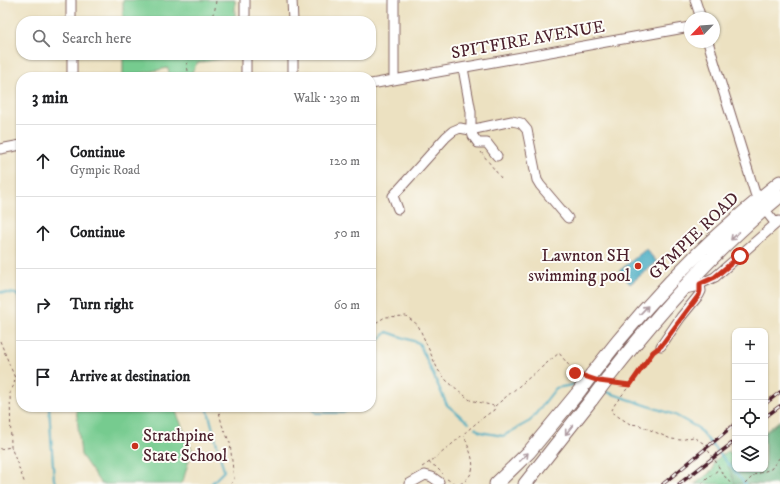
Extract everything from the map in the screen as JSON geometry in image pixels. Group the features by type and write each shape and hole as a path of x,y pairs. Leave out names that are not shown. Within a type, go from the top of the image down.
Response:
{"highway":[{"name":"GYMPIE ROAD","path":"525,484 592,399 611,381 621,362 648,327 681,290 728,242 780,182"},
{"name":"GYMPIE ROAD","path":"496,484 529,452 577,394 587,374 606,356 635,320 672,280 709,243 761,205 780,196"}],"street":[{"path":"71,0 71,16"},
{"path":"245,0 245,16"},
{"path":"292,0 292,16"},
{"path":"394,0 394,80"},
{"path":"695,0 699,12"},
{"name":"SPITFIRE AVENUE","path":"376,83 684,28"},
{"path":"710,48 761,205 778,222"},
{"path":"72,60 72,72"},
{"path":"246,60 246,72"},
{"path":"293,60 293,72"},
{"path":"463,68 473,136 478,143 487,143 497,156"},
{"path":"398,209 393,196 446,136 460,128 471,129 512,121 521,123 524,126 528,135 537,180 568,218"},
{"path":"0,149 16,147"},
{"name":"GYMPIE ROAD","path":"681,290 708,281 722,271 778,222"},
{"path":"661,346 699,295 700,284"},
{"path":"606,356 611,361 621,362"},
{"path":"409,484 425,475 432,477 439,482"}],"path":[{"path":"212,16 216,0"},
{"path":"188,60 187,65 188,72"},
{"path":"376,323 385,317 406,316 418,325 438,370 447,381 470,400 495,406"},
{"path":"0,341 15,378 14,385 10,392 11,447 25,484"},
{"path":"661,346 653,352 615,404 611,412 630,424 640,425 671,439 681,440 693,437 703,442 719,469 731,484"},
{"path":"438,457 484,416 494,410 495,406 559,353 575,373 587,374"},
{"path":"611,381 630,385"},
{"path":"219,412 222,425 230,443 234,479 231,484"},
{"path":"460,484 469,477 474,465 464,435"},
{"path":"0,449 11,447"},
{"path":"745,484 754,476 771,469 780,457"},
{"path":"429,462 438,468 444,478 455,484"},
{"path":"701,484 719,469"}],"green space":[{"path":"123,0 235,0 235,16 123,16"},
{"path":"123,60 214,60 197,63 192,72 169,72 168,68 148,72 123,72"},
{"name":"Strathpine State School","path":"77,412 176,412 192,450 183,481 179,484 101,484 81,455"},
{"path":"780,420 780,474 770,484 695,484 713,470 713,462 727,451 732,454 732,472 768,472 768,430"},
{"path":"778,423 780,425 780,484 735,484 728,466 732,463 732,472 768,472 768,431"}],"water":[{"name":"Lawnton SH swimming pool","path":"646,249 657,262 630,284 619,271"}],"waterway":[{"path":"0,292 16,294"},
{"path":"376,343 387,332 419,343 447,405 469,423"},
{"path":"475,428 480,432 503,436 530,421 556,388 578,384"},
{"path":"604,391 675,415 698,428 745,484"},
{"path":"49,412 54,480 57,484"},
{"path":"208,412 224,471 211,484"},
{"path":"315,412 345,412"}],"railway":[{"path":"768,402 780,392"},
{"path":"768,415 780,406"},
{"path":"663,484 732,426"},
{"path":"679,484 732,443"}],"place":[{"name":"Lawnton SH swimming pool","path":"638,266"},
{"name":"Strathpine State School","path":"135,446"}],"route":[{"path":"575,373 599,381 630,385 653,352 661,346 681,317 699,295 700,284 715,277 740,256"}]}
